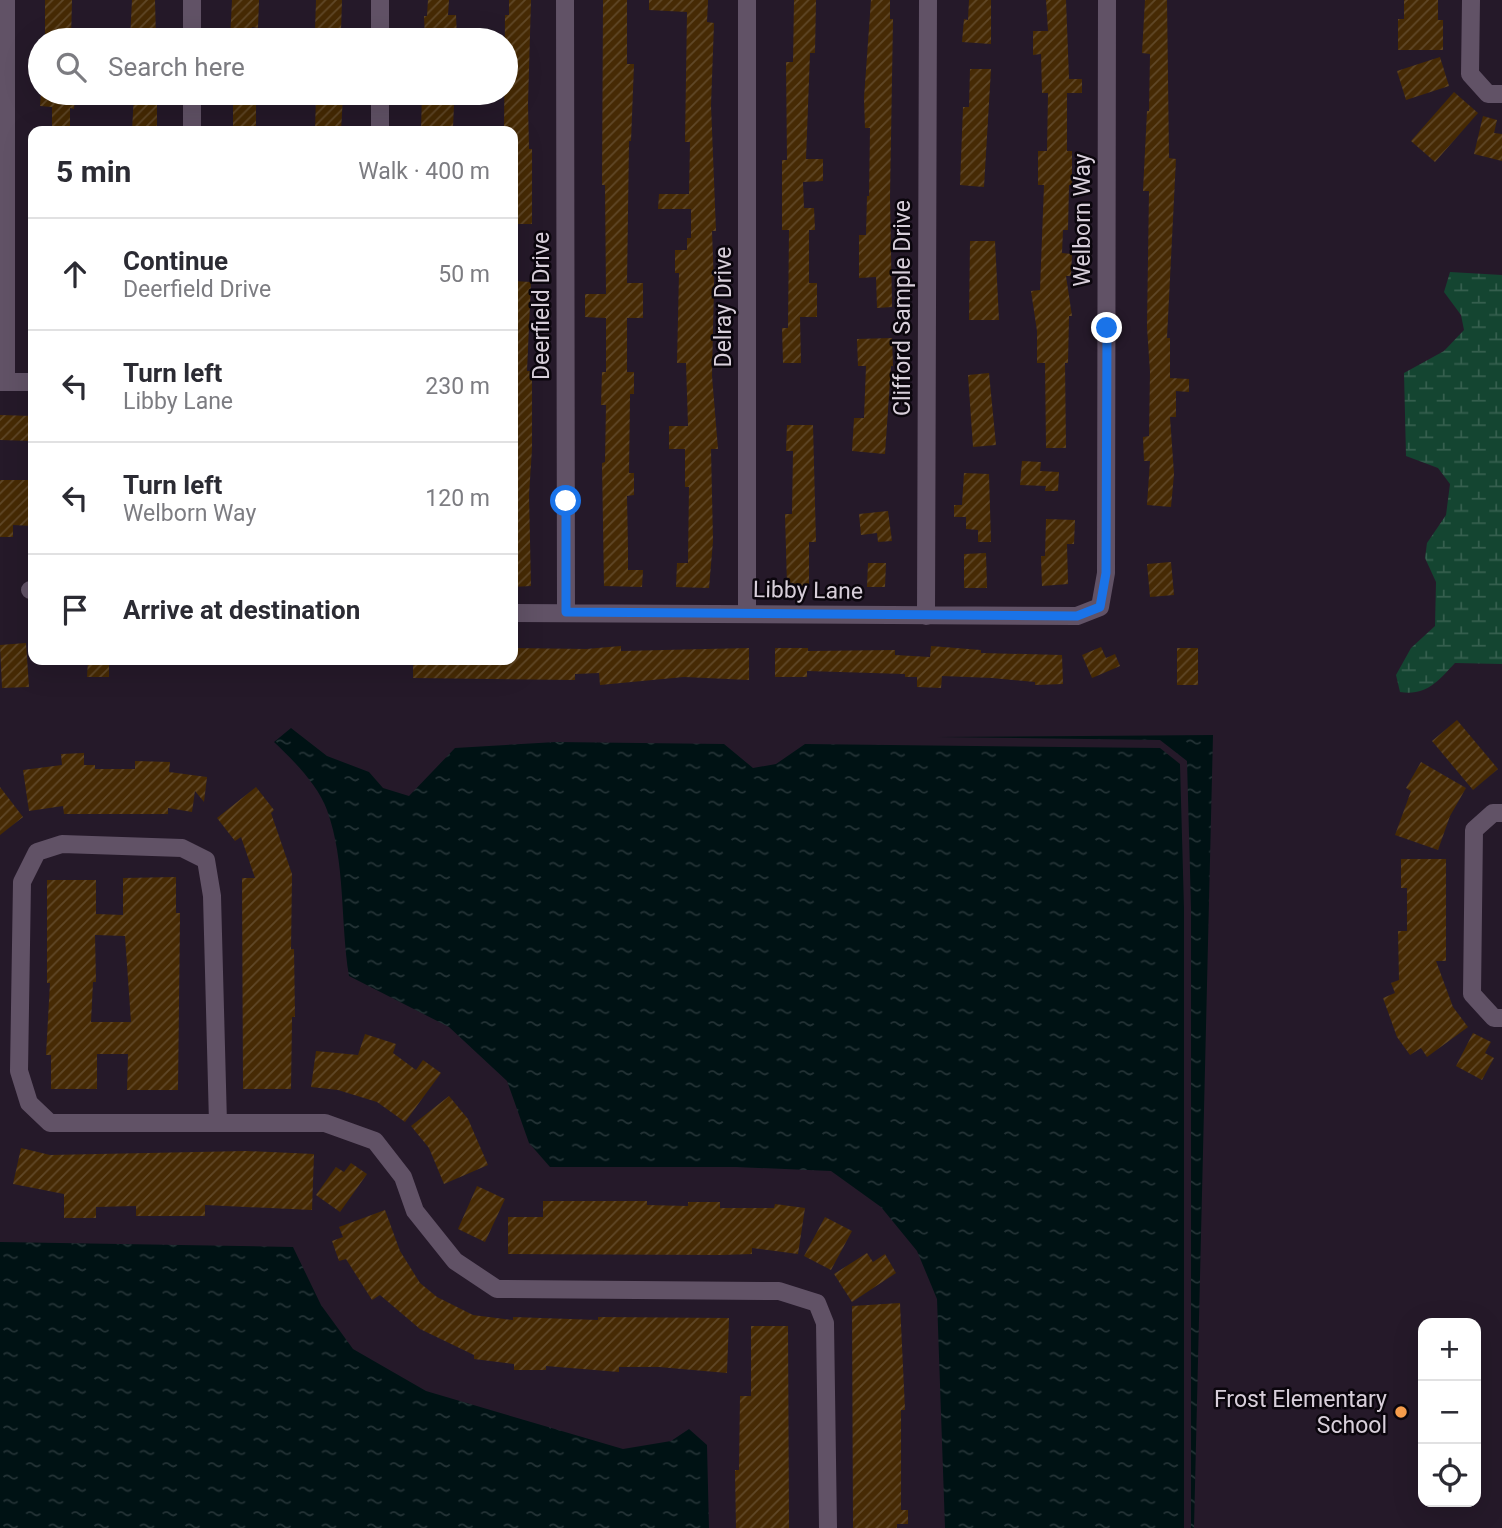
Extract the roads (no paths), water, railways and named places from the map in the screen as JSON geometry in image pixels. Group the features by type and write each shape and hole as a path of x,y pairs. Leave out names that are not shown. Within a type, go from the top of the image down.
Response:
{"street":[{"path":"6,0 3,382 28,382"},
{"path":"192,0 192,28"},
{"path":"380,0 380,28"},
{"name":"Deerfield Drive","path":"565,0 566,612"},
{"name":"Delray Drive","path":"747,0 747,613"},
{"name":"Clifford Sample Drive","path":"926,615 928,0"},
{"name":"Welborn Way","path":"1100,607 1106,559 1107,0"},
{"path":"1471,0 1470,74 1488,94 1502,94"},
{"path":"192,105 192,126"},
{"path":"380,105 380,126"},
{"name":"Libby Lane","path":"518,613 1077,616 1100,607"},
{"path":"1502,813 1493,813 1474,830 1472,980 1472,994 1494,1018 1502,1018"},
{"path":"218,1123 212,896 206,860 182,848 62,844 37,852 22,881 19,1071 30,1103 50,1123 218,1123 325,1123 375,1141 403,1177 415,1211 455,1261 497,1289 779,1291 817,1303 825,1323 828,1528"}],"water":[{"path":"291,728 327,756 369,772 383,788 409,796 455,748 556,742 724,744 753,768 776,764 805,744 1160,748 1180,764 1184,908 1184,1528 945,1528 937,1299 917,1251 881,1207 831,1171 736,1167 550,1167 529,1143 507,1081 449,1027 349,976 340,871 327,810 311,782 274,742"},
{"path":"1213,735 1194,1528 1191,1528 1191,908 1187,761 1160,740 936,737"},
{"path":"0,1242 293,1247 321,1305 353,1349 426,1391 623,1449 671,1441 689,1429 707,1445 709,1528 0,1528"}],"place":[{"name":"Frost Elementary School","path":"1401,1412"}]}
